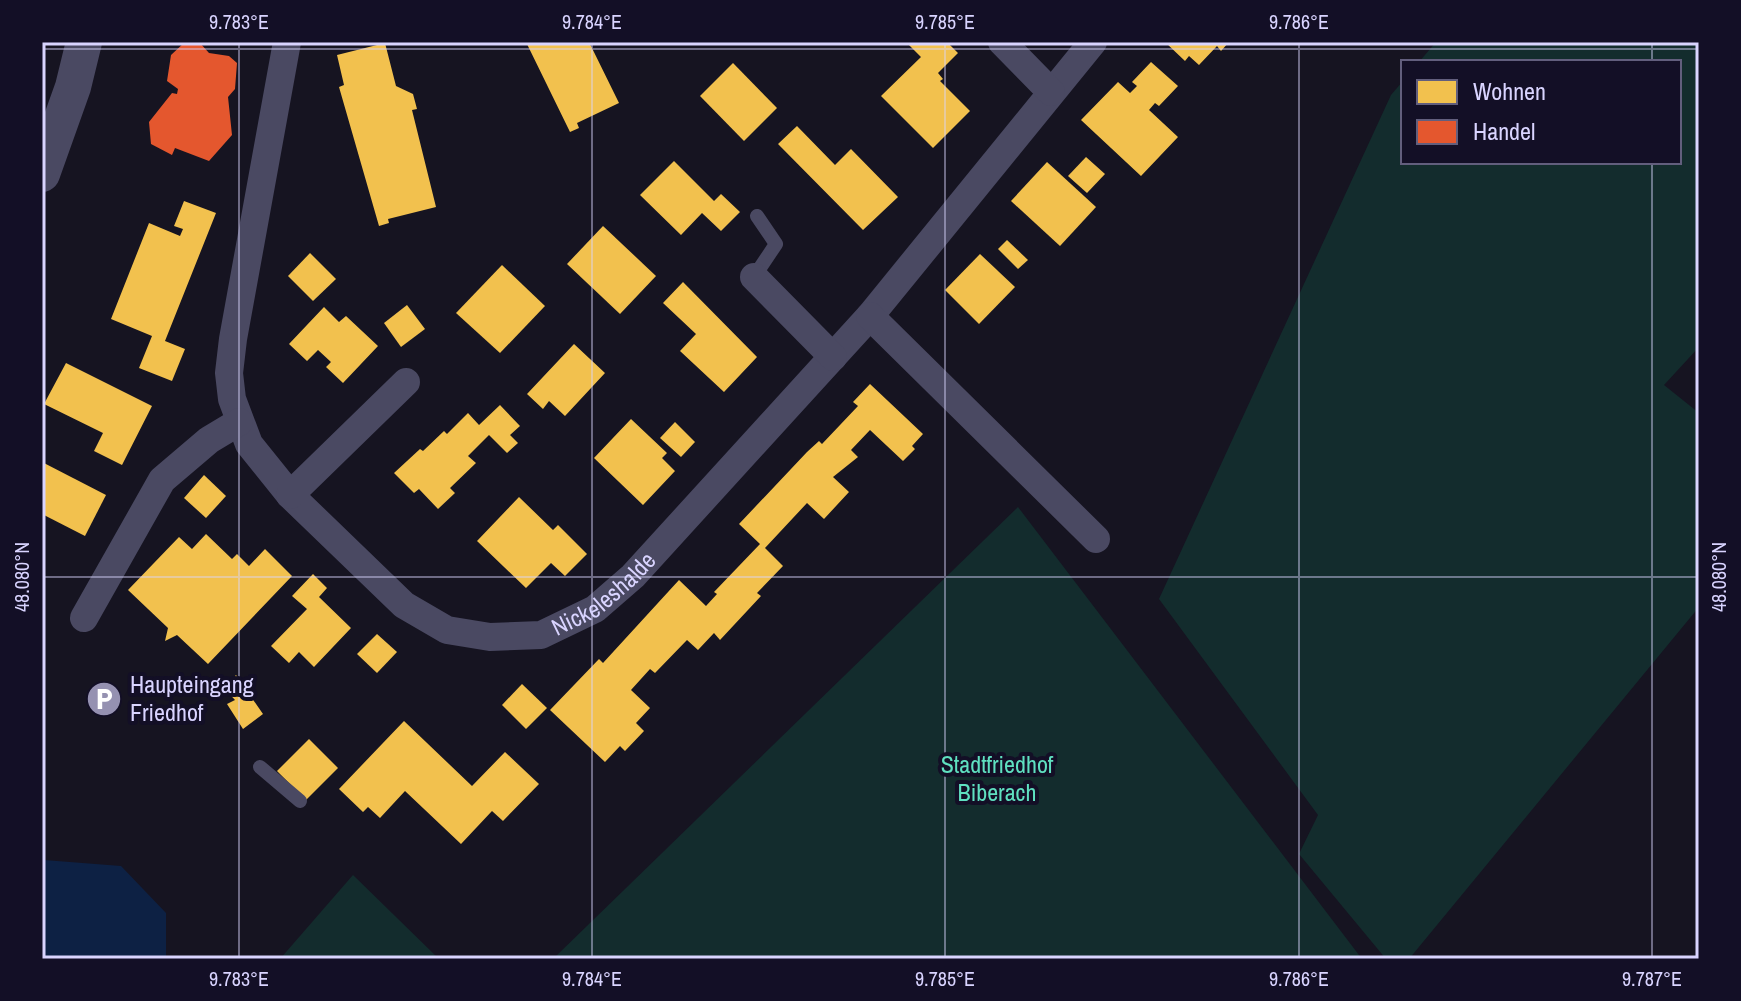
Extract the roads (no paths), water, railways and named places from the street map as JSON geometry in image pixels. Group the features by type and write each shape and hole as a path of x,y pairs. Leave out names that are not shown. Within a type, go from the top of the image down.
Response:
{"street":[{"path":"42,174 73,87 84,42"},
{"name":"Nickeleshalde","path":"287,42 233,339 229,373 239,422 260,462 404,605 447,630 490,637 541,635 595,609 633,576 870,316 1093,42"},
{"path":"1002,42 1051,92"},
{"path":"754,277 833,357"},
{"path":"870,316 1096,539"},
{"path":"290,495 406,382"},
{"path":"84,618 162,480 209,440 239,422"}],"lane":[{"path":"754,277 776,244 757,216"},
{"path":"260,767 300,801"}],"water":[{"path":"44,860 121,866 166,913 166,959 42,959"}],"place":[{"name":"Haupteingang Friedhof","path":"104,699"}],"park label":[{"name":"Stadtfriedhof Biberach","path":"997,779"}]}
